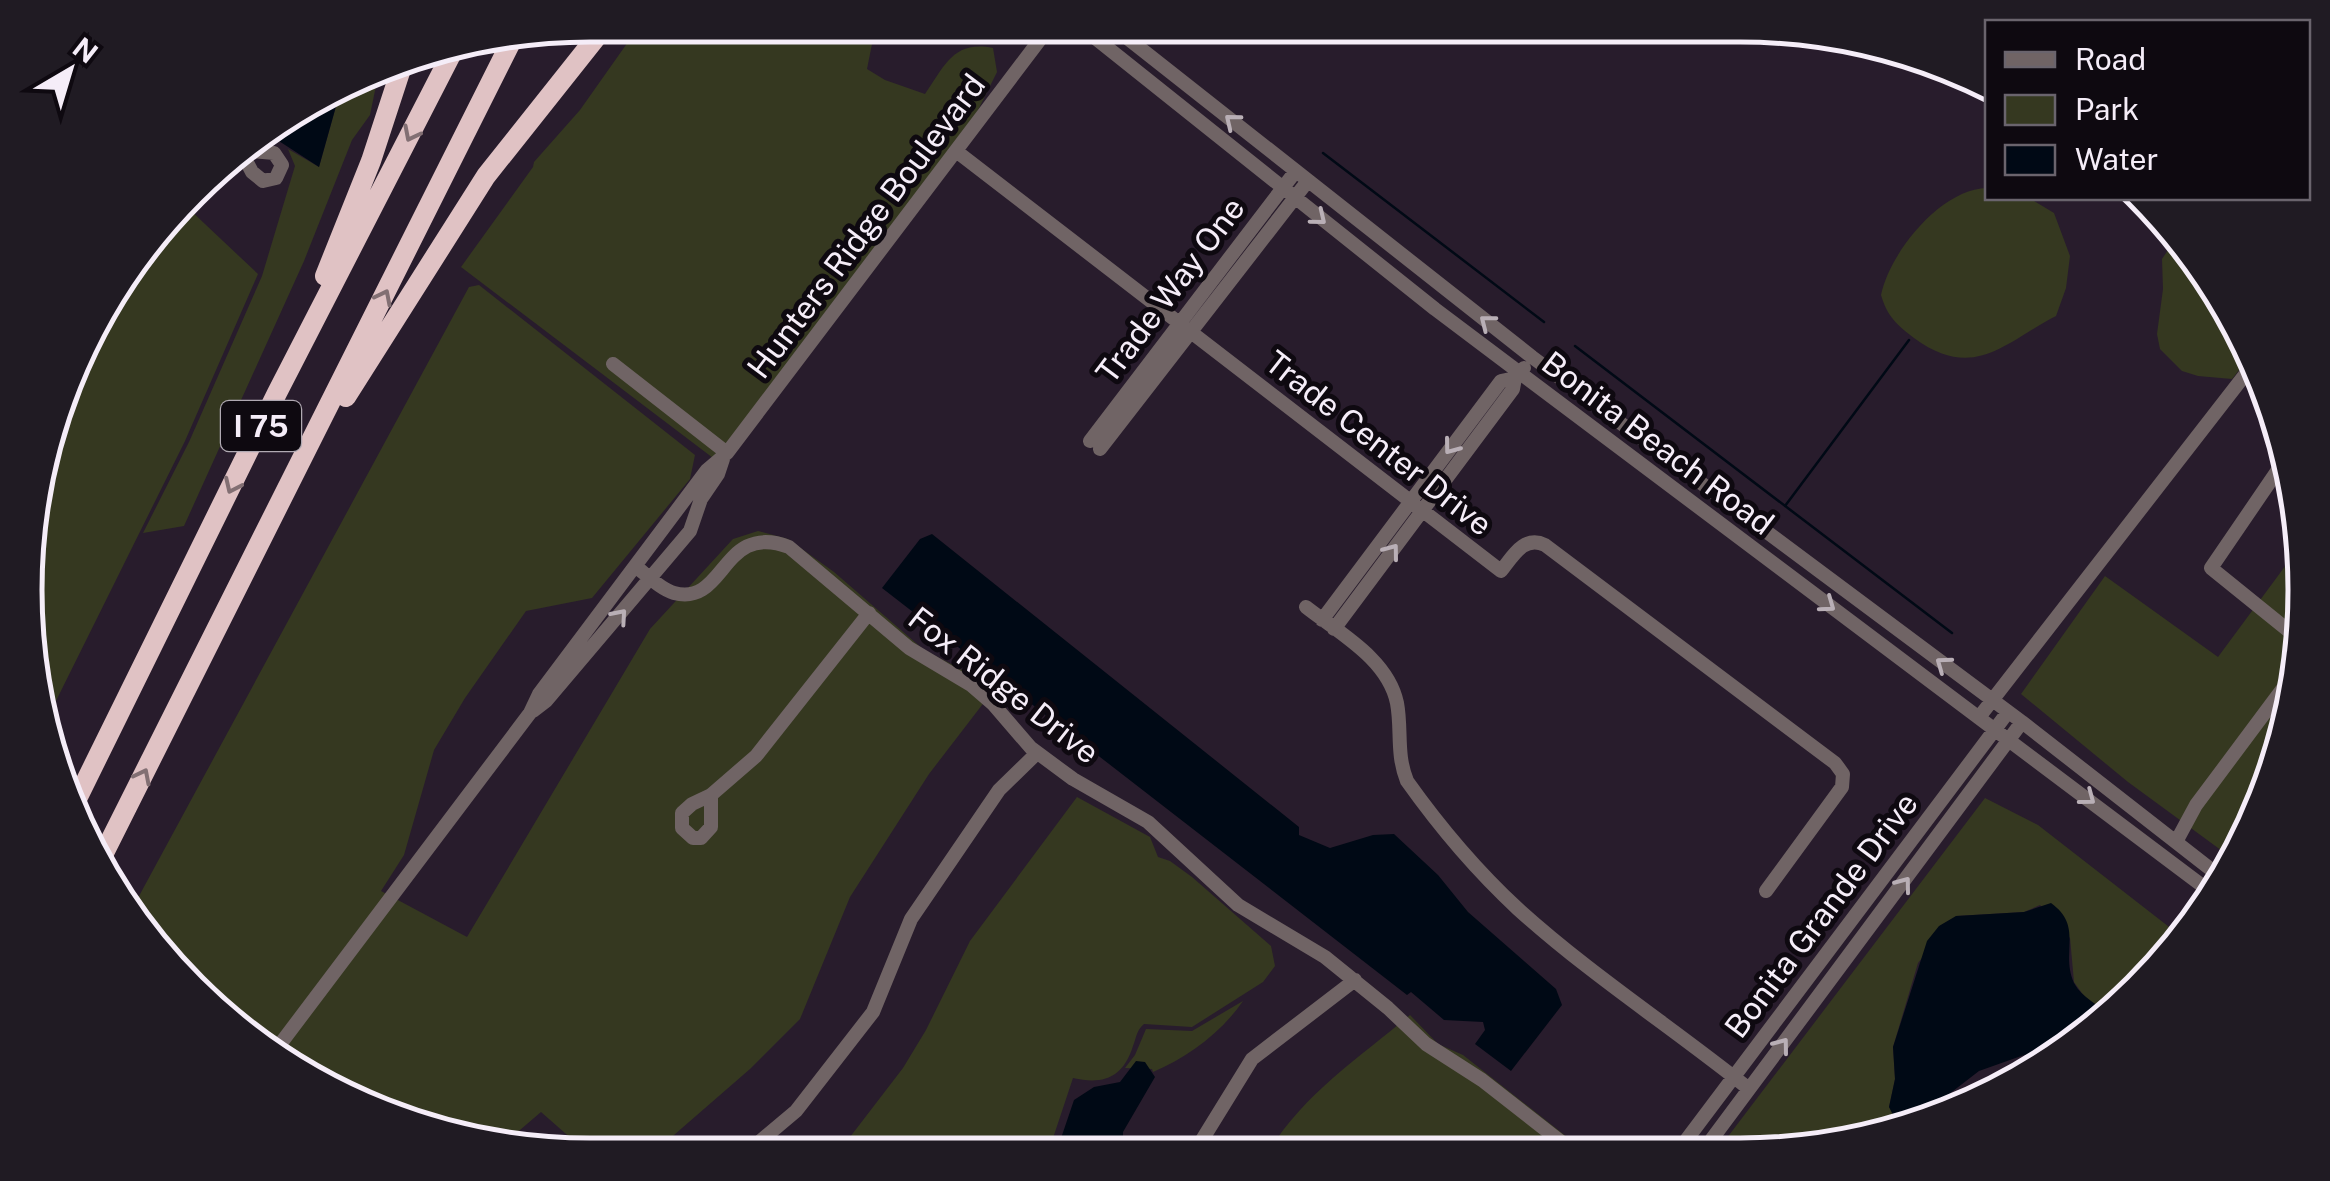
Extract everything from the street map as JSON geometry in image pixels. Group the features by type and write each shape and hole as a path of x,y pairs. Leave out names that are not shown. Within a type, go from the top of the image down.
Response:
{"highway":[{"path":"292,477 330,424 456,219 520,130 592,42"},
{"name":"I 75","path":"107,848 507,49"},
{"name":"I 75","path":"81,791 277,393 448,61"},
{"path":"277,393 357,198 398,78"}],"street":[{"name":"Hunters Ridge Boulevard","path":"281,1043 707,470 725,456 1039,42"},
{"name":"Bonita Beach Road","path":"1099,42 1517,375 1980,716 2201,885"},
{"name":"Bonita Beach Road","path":"1132,42 1532,358 2022,722 2211,869"},
{"name":"Trade Center Drive","path":"956,152 1501,571 1523,545 1534,541 1545,545 1840,769 1842,787 1766,890"},
{"name":"Trade Way One","path":"1095,445 1301,177"},
{"path":"1328,624 1415,507 1513,389 1517,375 1532,358"},
{"path":"613,364 725,456"},
{"path":"1980,716 2244,376"},
{"name":"Hunters Ridge Boulevard","path":"530,713 546,701 690,530 701,499 725,456"},
{"path":"2275,475 2211,568 2286,629"},
{"name":"Fox Ridge Drive","path":"635,566 672,593 694,593 706,588 745,546 773,541 789,547 920,656 971,685 1037,753 1073,779 1148,822 1238,906 1305,944 1355,980 1426,1044 1482,1080 1556,1138"},
{"path":"1306,608 1380,666 1398,707 1400,763 1407,781 1486,876 1589,968 1750,1089"},
{"path":"711,796 756,756 870,613"},
{"path":"2176,842 2196,805 2277,696"},
{"name":"Bonita Grande Drive","path":"1688,1138 2008,712"},
{"name":"Bonita Grande Drive","path":"1713,1138 2022,722"},
{"path":"764,1138 796,1111 872,1012 910,920 999,790 1037,753"},
{"path":"1203,1138 1252,1059 1355,980"}],"green space":[{"path":"628,42 873,42 867,69 925,94 952,57 969,48 993,48 997,72 966,134 717,461 461,267 534,162 580,110"},
{"path":"376,86 370,115 352,140 304,261 184,526 143,533 189,442 262,276 295,166 288,149 319,167 336,105"},
{"path":"1985,188 1985,200 2032,200 2054,213 2070,256 2066,288 2056,316 1988,354 1954,357 1935,351 1903,329 1881,295 1895,260 1920,226 1952,199"},
{"path":"193,213 258,274 185,441 55,704 42,590 47,519 61,449 84,381 116,316 156,257"},
{"path":"2168,250 2214,317 2240,368 2232,379 2182,371 2160,349 2157,334 2162,259"},
{"path":"479,285 695,455 690,479 592,598 526,611 434,750 404,855 381,891 467,937 650,629 733,539 758,531 788,539 834,572 924,650 959,668 992,692 929,774 850,897 800,1019 671,1138 570,1137 541,1112 516,1133 449,1120 381,1097 316,1065 229,1003 178,952 138,899 469,287"},
{"path":"2287,564 2286,626 2277,697 2258,767 2221,850 2128,782 2021,694 2105,576 2218,657"},
{"path":"1077,797 1150,837 1158,857 1192,877 1271,946 1275,966 1263,982 1192,1027 1144,1024 1124,1065 1110,1077 1073,1078 1053,1138 849,1138 903,1068 970,941"},
{"path":"1985,798 2038,825 2171,928 2097,1006 2074,982 2070,938 2040,905 2024,912 1956,916 1918,963 1893,1047 1895,1079 1889,1107 1896,1115 1811,1134 1727,1138"},
{"path":"1243,1001 1214,1034 1179,1059 1153,1072 1125,1068 1146,1029 1192,1031"},
{"path":"1410,1015 1438,1044 1463,1055 1568,1138 1278,1138 1314,1095"}],"water":[{"path":"336,105 319,167 278,141"},
{"path":"932,534 1299,827 1299,835 1330,848 1373,835 1394,834 1438,875 1468,912 1556,989 1562,1005 1511,1071 1475,1044 1485,1030 1483,1022 1444,1020 1411,992 1407,995 882,588 920,539"},
{"path":"2051,903 2061,912 2069,931 2074,983 2097,1006 2031,1054 1979,1071 1942,1100 1894,1116 1889,1107 1895,1079 1893,1047 1927,941 1939,926 1956,916 2024,912"},
{"path":"1136,1061 1145,1062 1155,1077 1123,1138 1061,1138 1074,1100 1094,1087 1120,1082"}],"waterway":[{"path":"1323,153 1544,322"},
{"path":"1785,506 1909,340"},
{"path":"1575,346 1952,633"}]}
